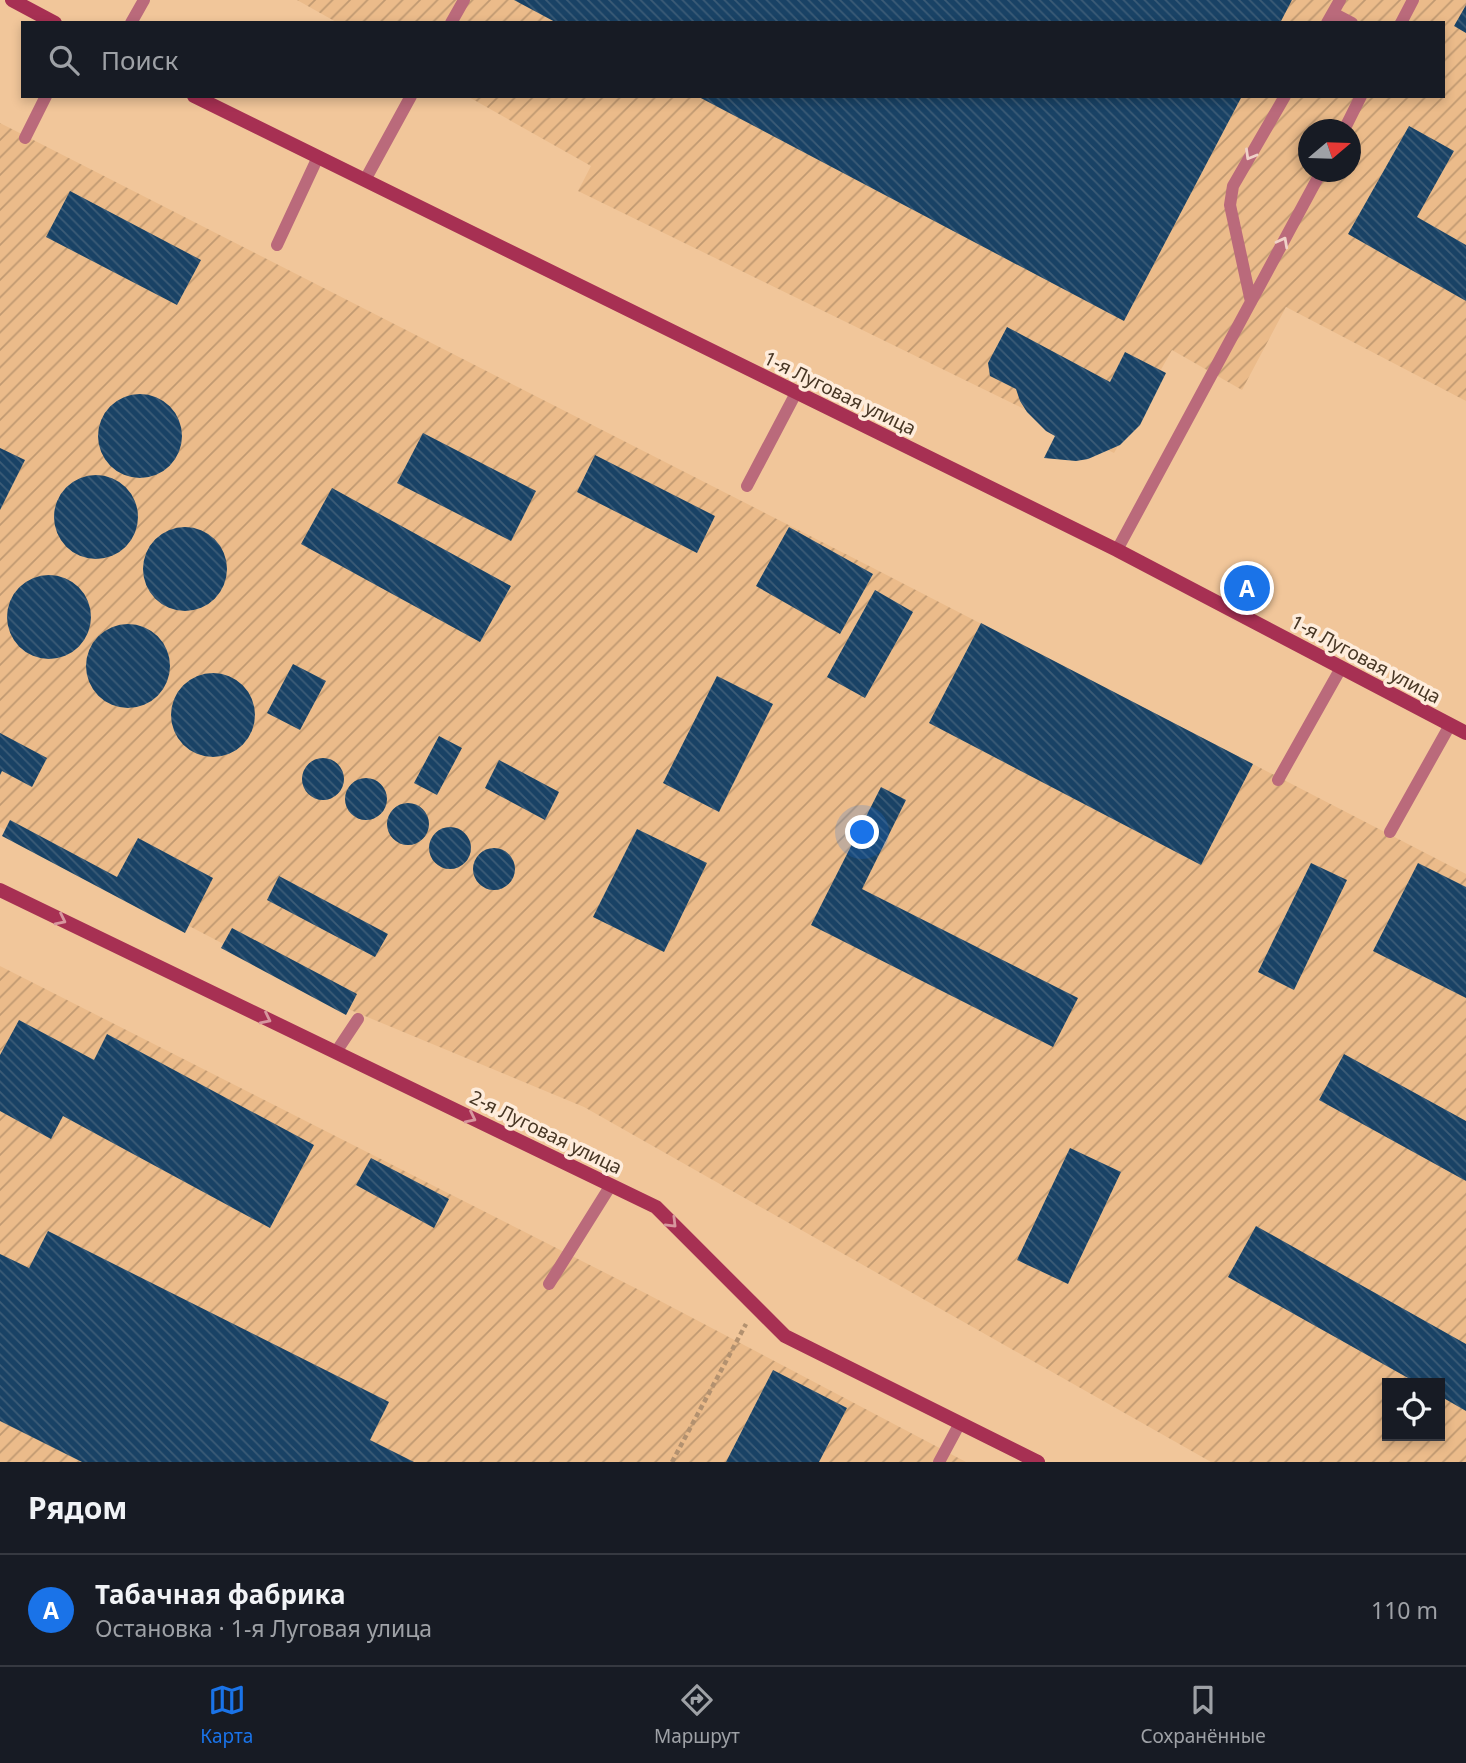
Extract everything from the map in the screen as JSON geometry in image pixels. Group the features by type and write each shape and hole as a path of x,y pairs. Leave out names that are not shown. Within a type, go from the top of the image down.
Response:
{"main road":[{"path":"12,0 51,21"},
{"name":"1-я Луговая улица","path":"198,98 1117,550 1466,733"},
{"name":"2-я Луговая улица","path":"0,890 656,1207 785,1336 1038,1462"}],"lane":[{"path":"132,21 144,0"},
{"path":"452,21 464,0"},
{"path":"1330,18 1340,0"},
{"path":"1402,21 1413,0"},
{"path":"25,138 45,98"},
{"path":"365,180 410,98"},
{"path":"1251,302 1230,205 1233,186 1283,98"},
{"path":"1350,119 1361,98"},
{"path":"277,245 318,157"},
{"path":"1117,550 1316,182"},
{"path":"747,486 796,393"},
{"path":"1278,780 1341,668"},
{"path":"1390,832 1450,725"},
{"path":"336,1052 358,1019"},
{"path":"549,1284 611,1185"},
{"path":"939,1462 960,1423"}],"path":[{"path":"672,1462 756,1306"}],"shaded area":[{"path":"297,0 1466,0 1466,401 1286,307 1242,390 1172,350 1114,453 578,191 591,166 471,98 1445,98 1445,21 334,21"},
{"path":"0,123 1466,874 1466,1462 1211,1462 584,1107 348,1009 0,827"},
{"path":"0,966 647,1294 966,1462 0,1462"}],"building":[{"path":"514,0 1292,0 1281,21 553,21"},
{"path":"1466,5 1466,33 1454,26"},
{"path":"701,98 1241,98 1124,321"},
{"path":"1409,126 1454,151 1417,217 1466,245 1466,301 1348,234"},
{"path":"70,191 201,260 177,305 46,237"},
{"path":"1007,327 1110,382 1125,352 1166,373 1140,425 1120,445 1088,459 1076,461 1044,458 1055,436 1027,412 1016,389 990,376 988,363"},
{"path":"140,394 156,397 170,406 179,420 182,436 179,452 170,466 156,475 140,478 124,475 110,466 101,452 98,436 101,420 110,406 124,397"},
{"path":"423,433 536,491 511,541 397,483"},
{"path":"0,448 25,460 0,510"},
{"path":"595,455 715,516 697,553 577,492"},
{"path":"96,475 112,478 126,487 135,501 138,517 135,533 126,547 112,556 96,559 80,556 66,547 57,533 54,517 57,501 66,487 80,478"},
{"path":"332,488 511,586 480,642 301,544"},
{"path":"185,527 201,530 215,539 224,553 227,569 224,585 215,599 201,608 185,611 169,608 155,599 146,585 143,569 146,553 155,539 169,530"},
{"path":"789,527 873,574 840,634 756,586"},
{"path":"49,575 65,578 79,587 88,601 91,617 88,633 79,647 65,656 49,659 33,656 19,647 10,633 7,617 10,601 19,587 33,578"},
{"path":"875,590 913,612 865,698 827,677"},
{"path":"981,623 1253,764 1201,865 929,723"},
{"path":"128,624 144,627 158,636 167,650 170,666 167,682 158,696 144,705 128,708 112,705 98,696 89,682 86,666 89,650 98,636 112,627"},
{"path":"293,664 326,681 300,730 267,713"},
{"path":"213,673 229,676 243,685 252,699 255,715 252,731 243,745 229,754 213,757 197,754 183,745 174,731 171,715 174,699 183,685 197,676"},
{"path":"717,676 773,704 719,812 663,783"},
{"path":"0,733 47,758 32,787 2,771 0,775"},
{"path":"439,736 462,748 437,795 414,783"},
{"path":"323,758 338,764 344,779 338,794 323,800 308,794 302,779 308,764"},
{"path":"499,760 559,792 545,820 485,788"},
{"path":"366,778 381,784 387,799 381,814 366,820 351,814 345,799 351,784"},
{"path":"881,787 906,800 862,889 1078,998 1053,1047 811,925"},
{"path":"408,803 423,809 429,824 423,839 408,845 393,839 387,824 393,809"},
{"path":"10,820 117,877 138,838 213,878 185,933 2,836"},
{"path":"450,827 465,833 471,848 465,863 450,869 435,863 429,848 435,833"},
{"path":"637,829 707,863 664,952 593,917"},
{"path":"494,848 509,854 515,869 509,884 494,890 479,884 473,869 479,854"},
{"path":"1311,863 1347,880 1294,990 1258,972"},
{"path":"1418,863 1466,887 1466,998 1373,951"},
{"path":"279,876 388,934 375,957 267,900"},
{"path":"232,928 357,994 346,1015 221,948"},
{"path":"19,1020 94,1060 107,1034 314,1145 270,1228 63,1116 51,1139 0,1111 0,1055"},
{"path":"1344,1054 1466,1121 1466,1181 1319,1100"},
{"path":"1070,1148 1121,1172 1068,1284 1017,1260"},
{"path":"371,1158 449,1199 434,1228 356,1185"},
{"path":"1256,1226 1466,1344 1466,1411 1445,1399 1445,1378 1408,1378 1228,1277"},
{"path":"48,1231 389,1402 370,1440 414,1462 82,1462 0,1421 0,1254 29,1268"},
{"path":"773,1370 847,1408 819,1462 726,1462"}],"place":[{"name":"Табачная фабрика","path":"1247,588"}]}
